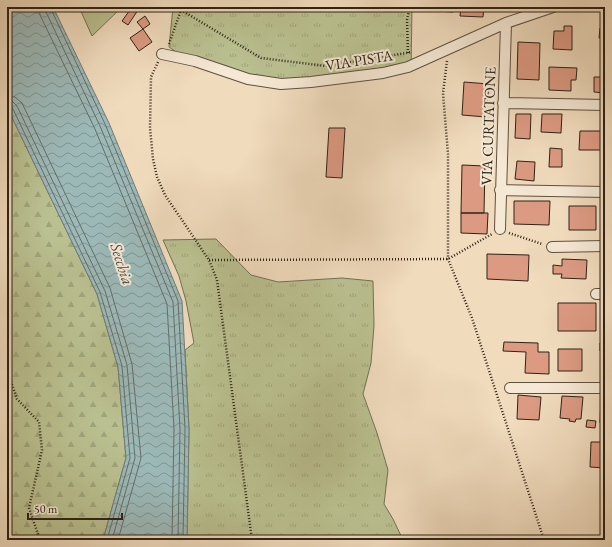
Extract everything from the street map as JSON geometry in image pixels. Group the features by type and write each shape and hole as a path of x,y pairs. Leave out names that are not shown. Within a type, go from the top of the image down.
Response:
{"street":[{"name":"VIA PISTA","path":"162,54 195,61 248,79 282,84 311,82 383,73 408,68 506,23 553,7"},
{"name":"VIA CURTATONE","path":"500,229 506,23"},
{"path":"503,103 605,105"},
{"path":"500,190 605,192"},
{"path":"552,247 605,246"},
{"path":"510,388 605,388"}],"path":[{"path":"408,53 407,20 410,7"},
{"path":"252,540 217,280 209,260 165,196 157,176 153,159 150,128 151,77 162,54 168,46 181,8 261,58 326,66 415,52"},
{"path":"449,49 443,93 448,154 448,259 472,318 544,540"},
{"path":"209,260 448,259 500,229 552,247"},
{"path":"7,370 17,399 39,422 42,450 29,508 40,540"}],"green space":[{"path":"79,7 122,7 92,36"},
{"path":"173,7 412,7 411,71 270,84 186,59 169,47"},
{"path":"7,107 97,294 118,367 126,458 103,540 7,540"},
{"path":"216,239 251,275 278,282 342,278 373,281 374,326 371,363 363,394 388,470 384,504 403,540 187,540 189,429 185,350 194,343 186,301 179,276 163,240"}],"water":[{"name":"Secchia","path":"7,7 53,7 109,123 182,301 189,429 187,540 103,540 126,458 118,367 97,294 7,107"}],"building":[{"path":"132,7 140,7 128,25 122,21"},
{"path":"437,7 453,7 453,12 436,11"},
{"path":"461,7 484,7 483,17 460,16"},
{"path":"145,16 150,24 143,29 137,22"},
{"path":"564,26 572,26 572,50 553,49 554,31 564,31"},
{"path":"600,28 605,28 605,52 603,52 603,38 599,38"},
{"path":"143,29 152,42 139,51 130,38"},
{"path":"518,42 540,43 539,80 517,79"},
{"path":"549,67 577,68 576,80 571,80 571,91 549,90"},
{"path":"594,77 605,77 605,93 594,92"},
{"path":"464,82 489,84 486,117 462,115"},
{"path":"516,114 531,114 530,139 515,138"},
{"path":"542,114 562,114 561,133 541,132"},
{"path":"603,122 605,122 605,150 579,150 580,131 602,131"},
{"path":"329,128 345,128 342,178 326,177"},
{"path":"550,148 562,149 562,167 549,167"},
{"path":"517,161 535,162 534,181 515,179"},
{"path":"462,165 485,166 484,213 461,213"},
{"path":"514,201 550,201 549,225 514,224"},
{"path":"569,206 596,206 596,230 569,230"},
{"path":"461,213 488,213 487,234 461,233"},
{"path":"601,252 605,252 605,273 601,273"},
{"path":"487,254 529,255 528,281 487,279"},
{"path":"562,259 587,260 586,279 561,278 562,274 553,274 553,265 562,266"},
{"path":"558,303 596,303 596,331 558,331"},
{"path":"504,342 538,343 538,352 549,352 549,374 525,373 526,352 503,351"},
{"path":"600,343 605,343 605,351 600,351"},
{"path":"558,349 582,349 582,371 558,371"},
{"path":"518,395 541,397 539,420 517,419"},
{"path":"601,395 605,395 605,424 600,423"},
{"path":"562,396 583,397 581,419 576,419 575,422 569,421 570,419 560,418"},
{"path":"587,420 596,421 595,428 586,427"},
{"path":"591,442 605,442 605,468 590,467"}]}
